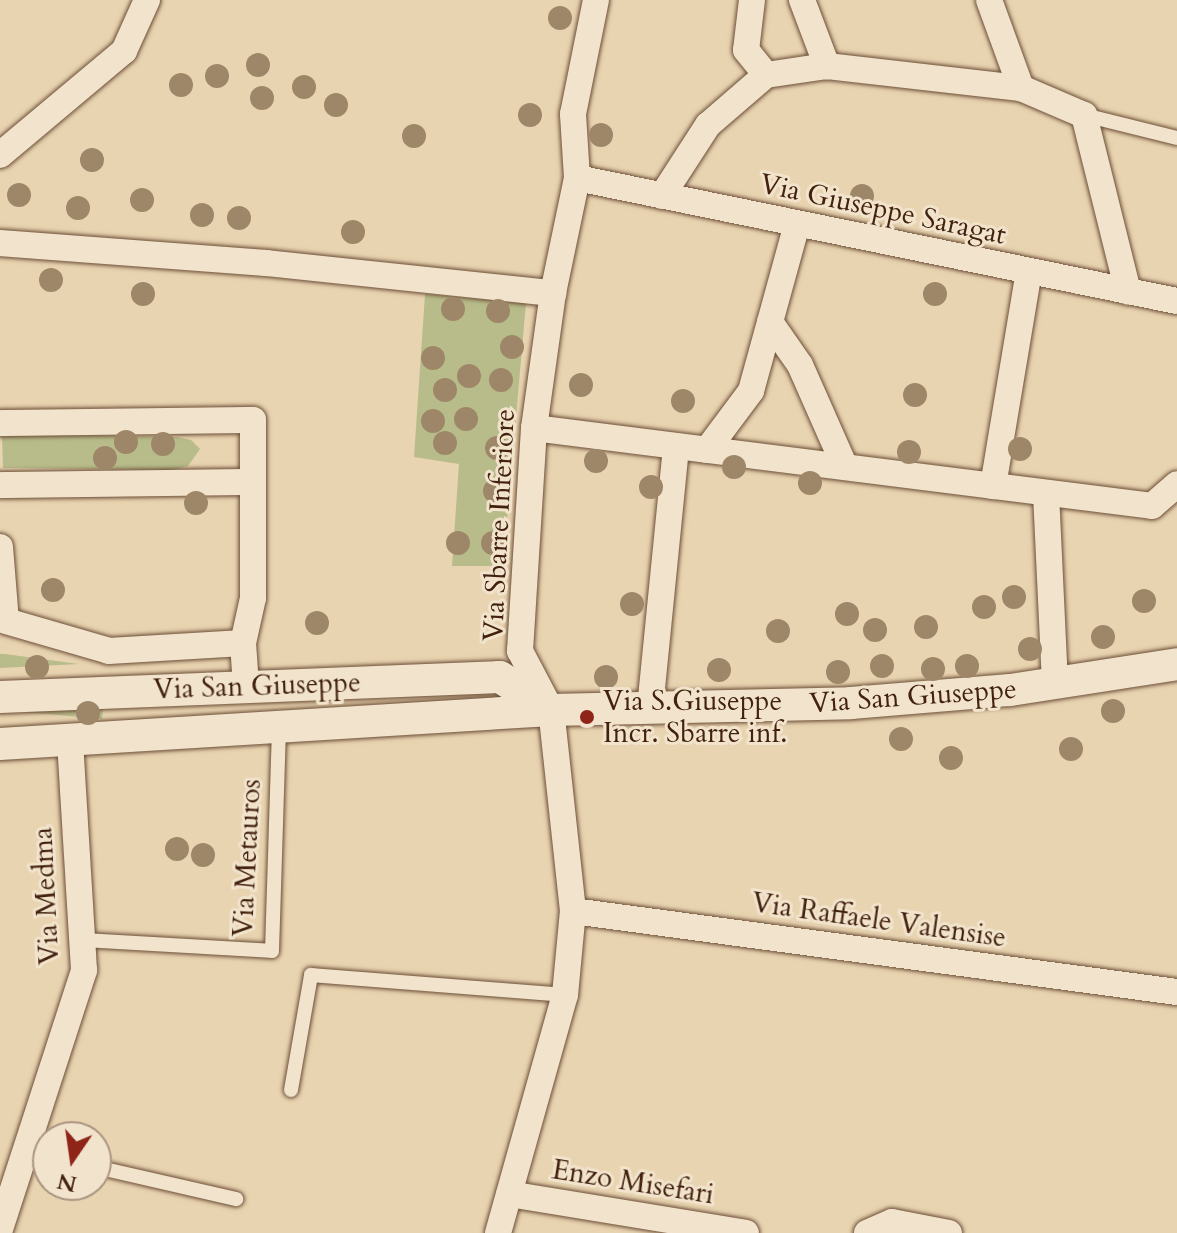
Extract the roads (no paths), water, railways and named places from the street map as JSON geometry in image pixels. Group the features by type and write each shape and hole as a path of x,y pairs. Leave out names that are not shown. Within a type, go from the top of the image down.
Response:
{"street":[{"path":"0,155 124,51 147,0"},
{"name":"Via Sbarre Inferiore","path":"498,1233 565,995 573,911 551,710 520,651 534,428 553,293 577,178 573,114 596,0"},
{"path":"752,0 746,50 766,75"},
{"path":"802,0 827,66"},
{"path":"989,0 1021,88"},
{"path":"662,196 708,125 766,75 827,66 1021,88 1084,115 1128,292"},
{"name":"Via Giuseppe Saragat","path":"577,178 1177,301"},
{"path":"707,450 751,391 797,224"},
{"path":"0,243 266,263 553,293"},
{"path":"993,486 1029,272"},
{"path":"770,322 800,365 845,467"},
{"path":"0,423 253,420 253,598 243,643 246,686"},
{"path":"534,428 1152,506 1177,484"},
{"path":"650,708 676,446"},
{"path":"0,485 252,482"},
{"path":"1046,493 1055,683"},
{"path":"0,547 3,622 109,651 243,643"},
{"name":"Via San Giuseppe","path":"0,744 551,710 851,703 1055,683 1177,664"},
{"name":"Via San Giuseppe","path":"0,697 500,677 551,710"},
{"name":"Via Medma","path":"45,1121 84,970 70,740"},
{"name":"Via Raffaele Valensise","path":"573,911 1177,992"},
{"name":"Via Medma","path":"0,1229 32,1163"},
{"name":"Enzo Misefari","path":"509,1194 746,1233"},
{"path":"867,1233 892,1222 949,1233"}],"lane":[{"path":"1084,115 1177,138"},
{"name":"Via Metauros","path":"82,940 272,951 279,727"},
{"path":"291,1090 311,975 565,995"},
{"path":"112,1171 236,1199"}],"place":[{"name":"Via S.Giuseppe Incr. Sbarre inf.","path":"587,717"}]}
